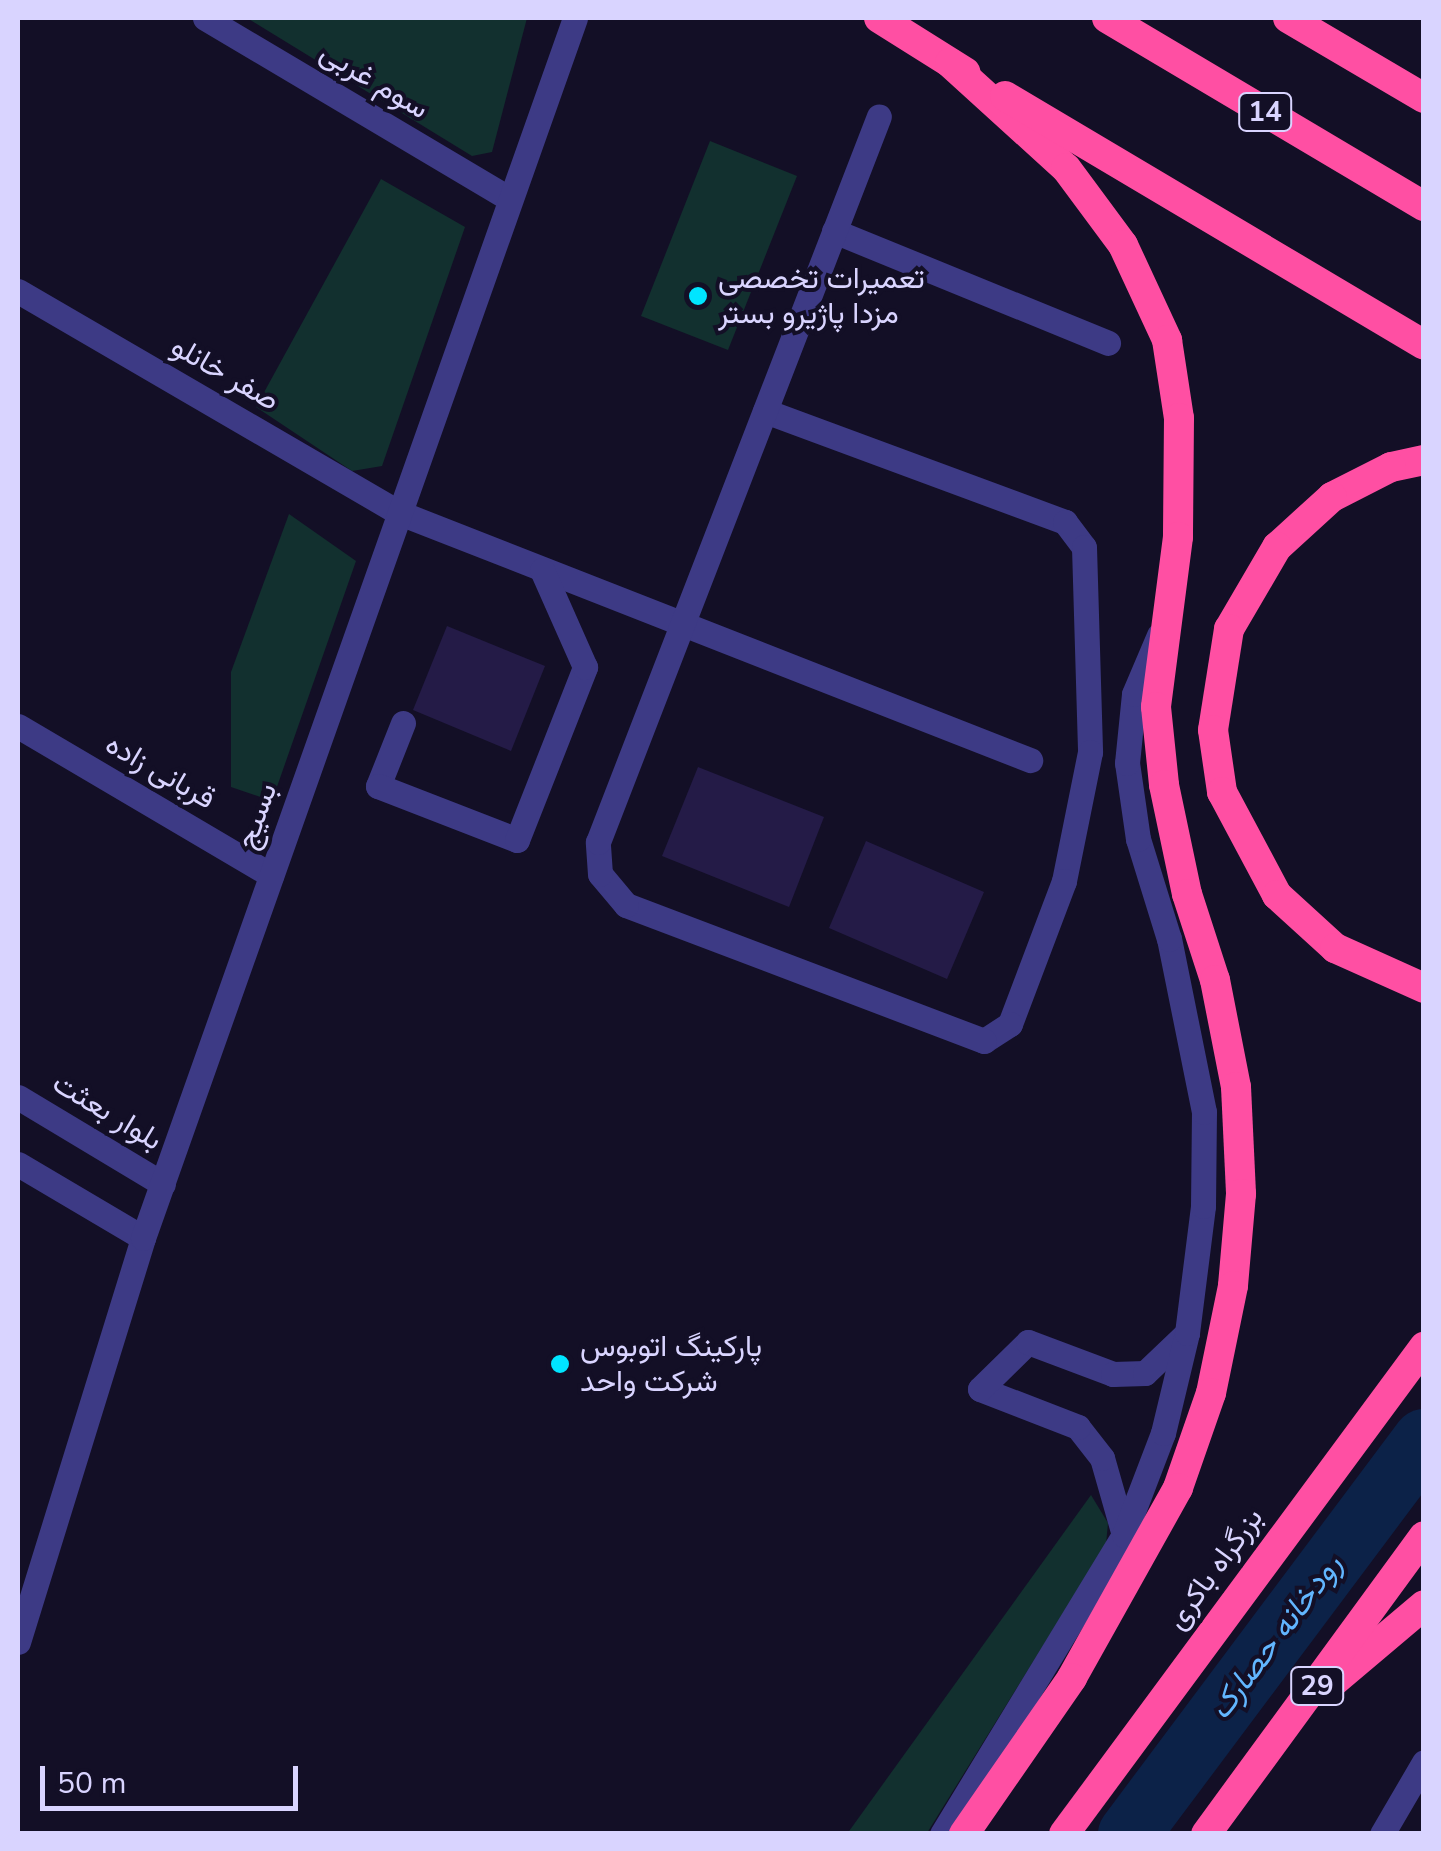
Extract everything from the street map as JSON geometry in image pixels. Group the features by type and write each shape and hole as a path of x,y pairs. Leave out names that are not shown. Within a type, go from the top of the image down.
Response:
{"highway":[{"path":"879,18 1424,345"},
{"name":"14","path":"1107,18 1424,206"},
{"path":"1288,18 1424,98"},
{"path":"950,63 1066,168 1123,245 1167,340 1179,418 1178,538 1163,626 1156,707 1164,785 1187,894 1216,980 1236,1086 1241,1194 1233,1286 1211,1393 1178,1488 1072,1678 964,1834"},
{"path":"1424,460 1391,467 1332,497 1276,547 1229,629 1213,730 1222,792 1276,896 1335,948 1424,988"},
{"name":"بزرگراه باکری","path":"1064,1834 1424,1346"},
{"name":"29","path":"1206,1834 1424,1536"},
{"path":"1300,1710 1424,1605"}],"street":[{"name":"سوم غربی","path":"205,18 510,200"},
{"name":"بسیج","path":"18,1642 26,1584 143,1238 575,18"},
{"path":"765,411 1065,522 1084,546 1090,752 1064,881 1010,1024 984,1041 626,905 600,874 598,842 879,116"},
{"path":"834,231 1108,343"},
{"name":"صفر خانلو","path":"18,291 400,513 1030,760"},
{"path":"403,723 378,786 517,840 586,667 542,570"},
{"path":"942,1834 1124,1535 1163,1433 1186,1333 1203,1206 1204,1112 1173,956 1138,839 1127,764 1134,694 1163,626"},
{"name":"قربانی زاده","path":"18,726 270,875"},
{"name":"بلوار بعثت","path":"18,1097 163,1184"},
{"path":"18,1164 143,1238"},
{"path":"1124,1535 1102,1458 1078,1428 980,1390 1028,1342 1113,1374 1146,1373 1186,1333"},
{"path":"1382,1834 1424,1762"}],"green space":[{"path":"247,18 527,18 492,152 472,156"},
{"path":"710,141 797,176 728,350 641,316"},
{"path":"381,179 465,227 382,466 352,471 256,407"},
{"path":"289,514 356,561 272,801 231,787 231,672"},
{"path":"1091,1495 1108,1523 1106,1544 927,1833 847,1834"}],"building":[{"path":"447,626 545,666 511,751 413,710"},
{"path":"698,767 824,817 789,907 662,856"},
{"path":"866,841 984,892 947,979 829,928"}],"waterway":[{"name":"رودخانه حصارک","path":"1129,1834 1424,1440"}],"place":[{"name":"تعمیرات تخصصی مزدا پاژیرو بستر","path":"698,296"},
{"name":"پارکینگ اتوبوس شرکت واحد","path":"560,1364"}]}
